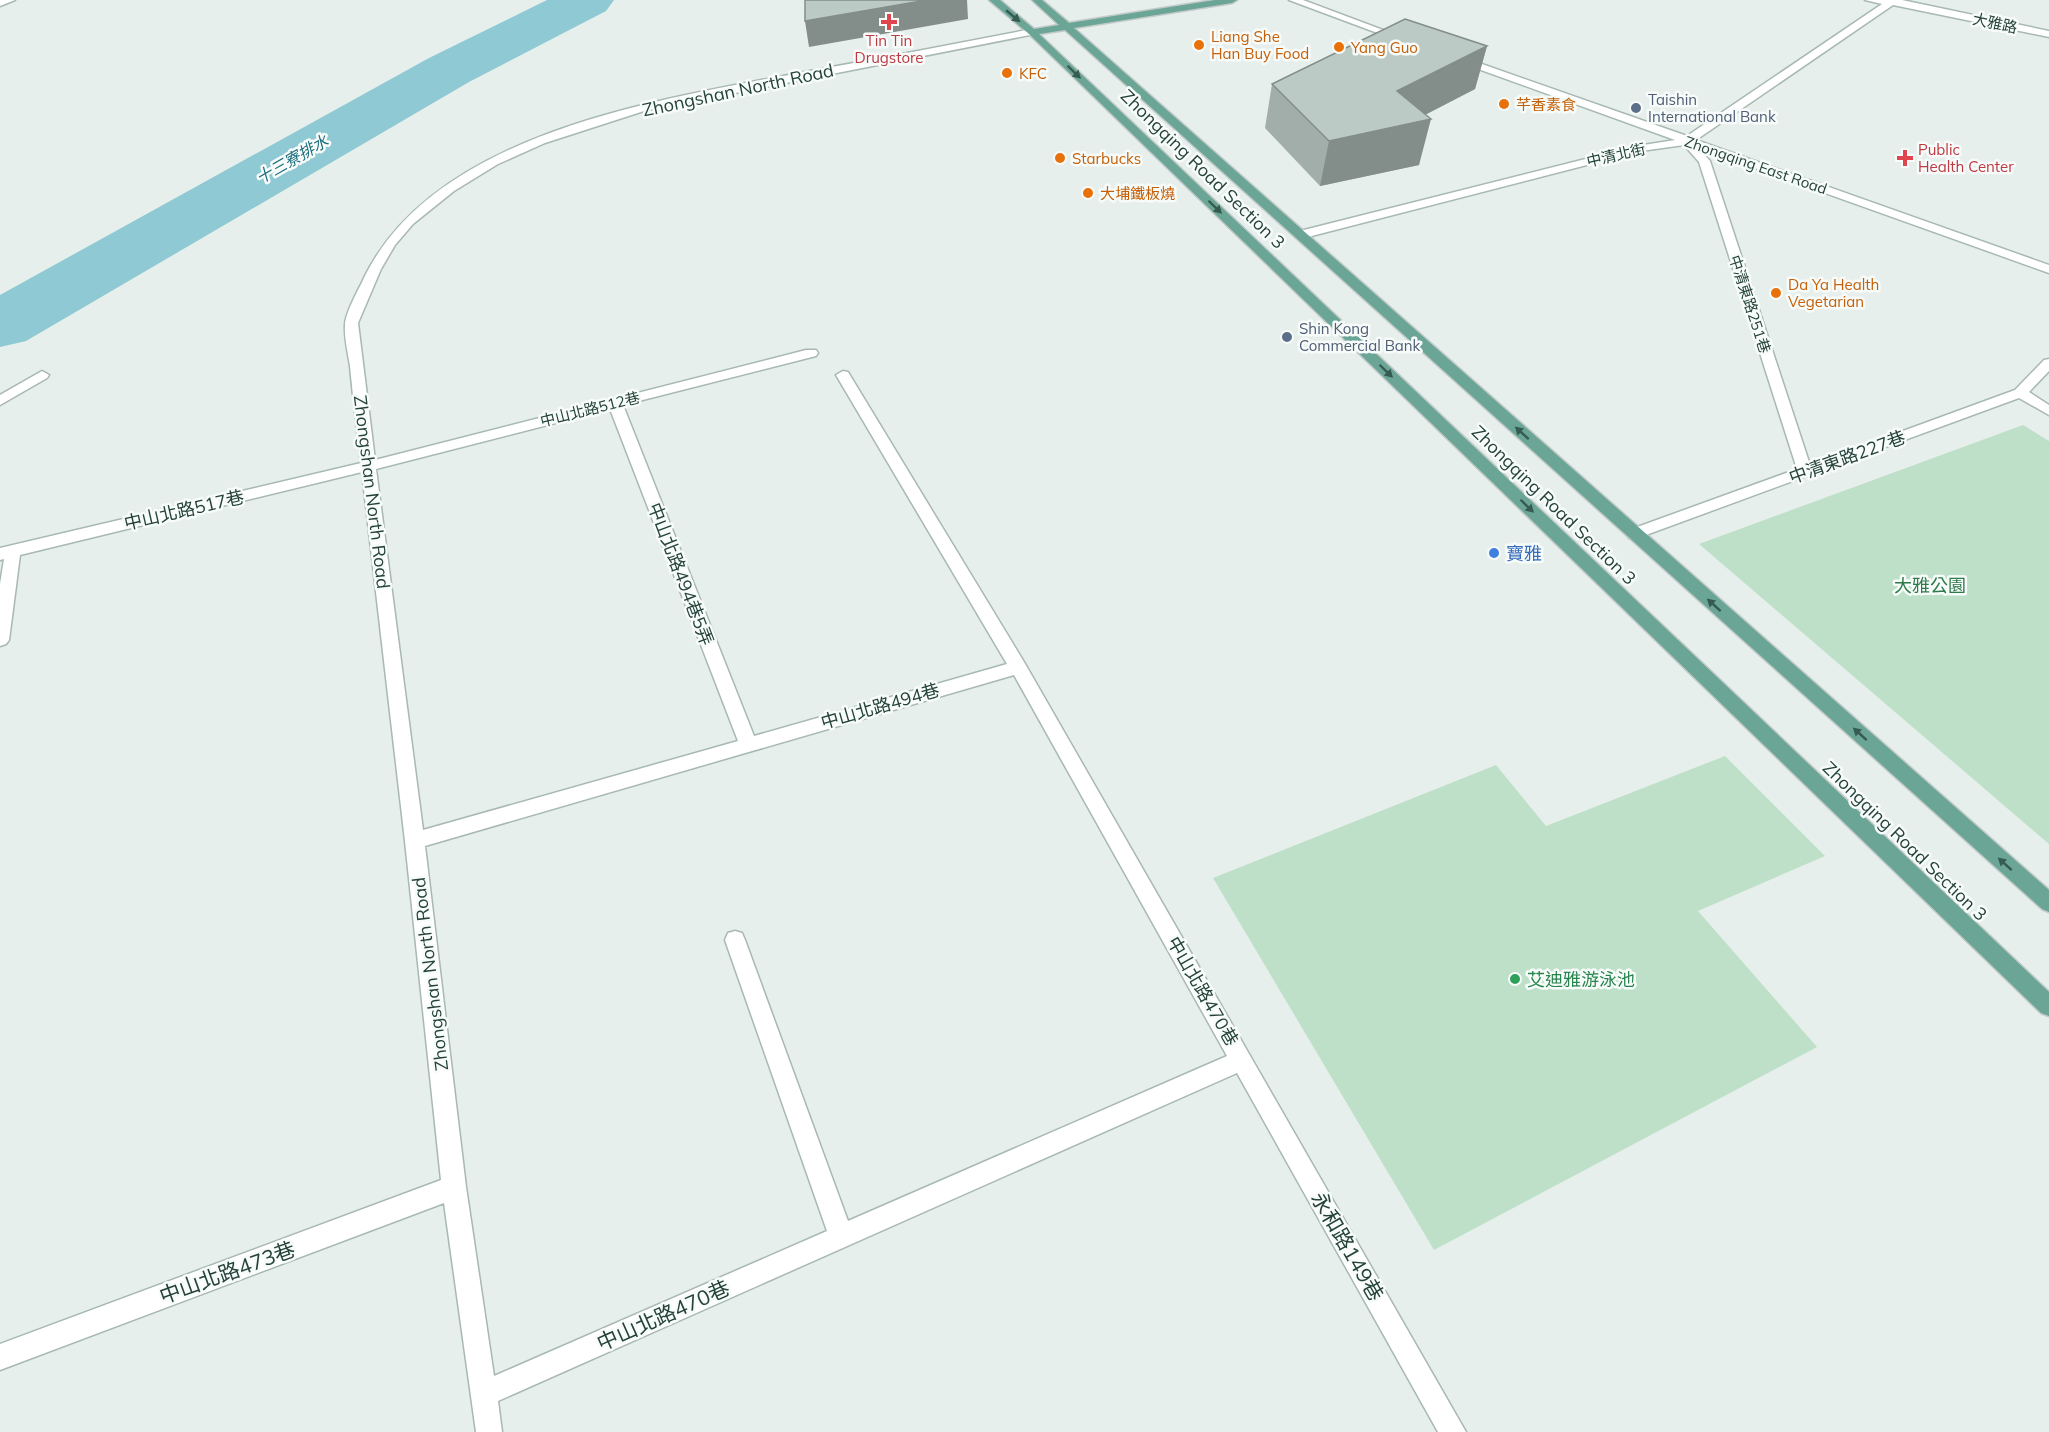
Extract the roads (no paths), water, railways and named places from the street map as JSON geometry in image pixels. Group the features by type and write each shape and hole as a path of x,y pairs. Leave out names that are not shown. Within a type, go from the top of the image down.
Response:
{"main road":[{"name":"Zhongqing Road Section 3","path":"994,0 1032,32 2049,1006"},
{"name":"Zhongqing Road Section 3","path":"1037,0 2049,903"},
{"path":"1032,32 1232,0"}],"street":[{"path":"0,3 10,0"},
{"path":"1294,0 1409,41"},
{"name":"大雅路","path":"1870,0 1894,1 2049,34"},
{"name":"中清北街","path":"1300,235 1641,147 1687,141 1894,1"},
{"name":"Zhongshan North Road","path":"489,1432 454,1187 415,841 351,323 377,262 407,222 465,177 543,139 672,100 1032,32"},
{"name":"Zhongqing East Road","path":"1453,57 2049,269"},
{"name":"中清東路251巷","path":"1687,141 1704,162 1805,472"},
{"name":"中山北路512巷","path":"369,466 811,353"},
{"name":"中清東路227巷","path":"1635,534 2020,393 2049,363"},
{"path":"0,401 42,375"},
{"path":"843,375 1018,667"},
{"path":"2020,393 2049,411"},
{"name":"中山北路494巷5弄","path":"615,403 748,744"},
{"name":"中山北路517巷","path":"7,552 369,466"},
{"path":"0,640 7,552"},
{"name":"中山北路494巷","path":"415,841 1018,667"},
{"name":"中山北路470巷","path":"484,1394 1242,1060 1018,667"},
{"path":"735,940 841,1236"},
{"name":"永和路149巷","path":"1242,1060 1453,1432"},
{"name":"中山北路473巷","path":"0,1357 454,1187"}],"waterway":[{"name":"十三寮排水","path":"0,325 449,70 588,0"}],"place":[{"name":"Tin Tin Drugstore","path":"889,22"},
{"name":"Liang She Han Buy Food","path":"1199,45"},
{"name":"Yang Guo","path":"1339,47"},
{"name":"KFC","path":"1007,73"},
{"name":"芊香素食","path":"1504,104"},
{"name":"Taishin International Bank","path":"1636,108"},
{"name":"Starbucks","path":"1060,158"},
{"name":"Public Health Center","path":"1905,158"},
{"name":"大埔鐵板燒","path":"1088,193"},
{"name":"Da Ya Health Vegetarian","path":"1776,293"},
{"name":"Shin Kong Commercial Bank","path":"1287,337"},
{"name":"寶雅","path":"1494,553"},
{"name":"艾迪雅游泳池","path":"1515,979"}],"park label":[{"name":"大雅公園","path":"1930,585"}]}
